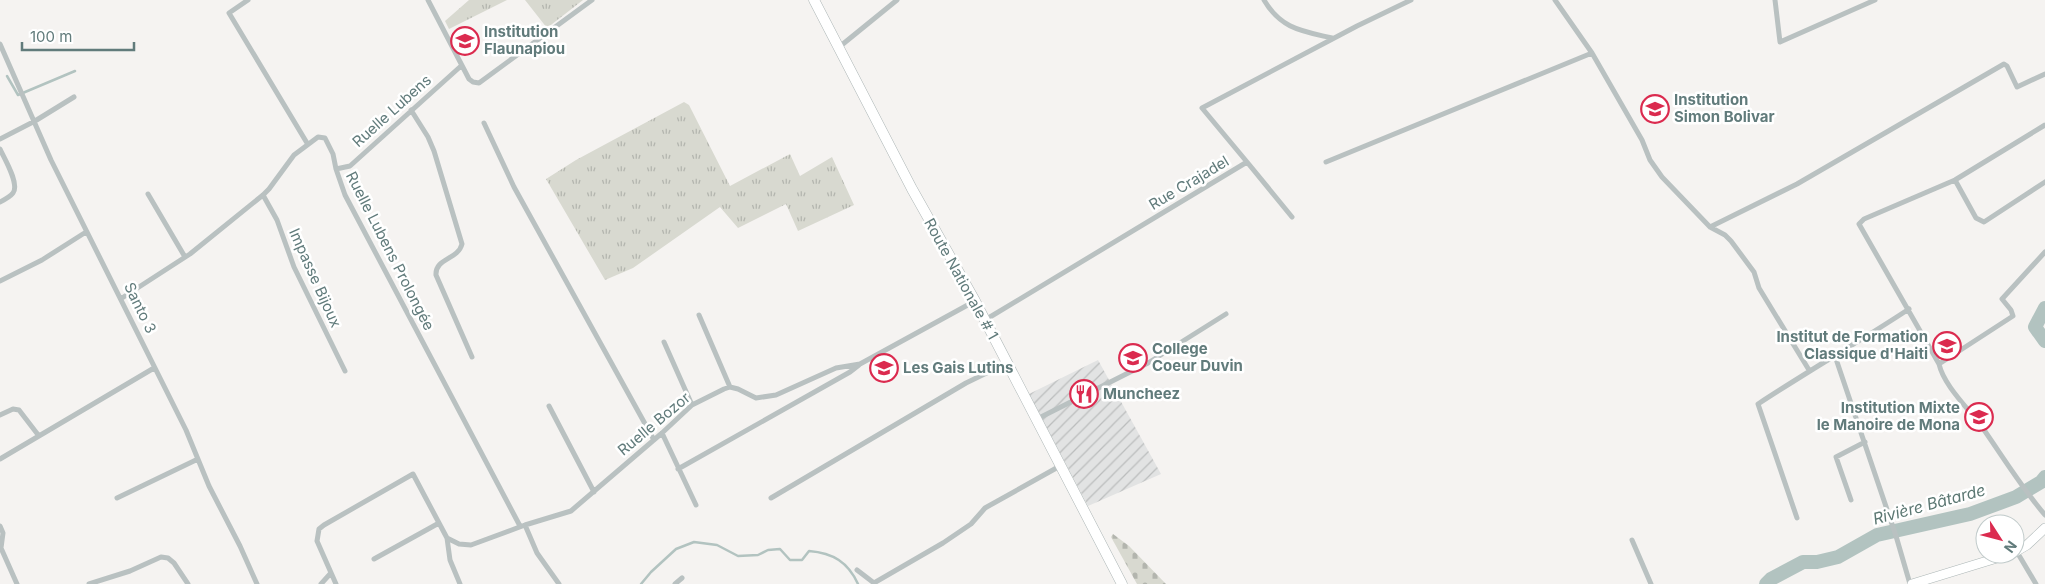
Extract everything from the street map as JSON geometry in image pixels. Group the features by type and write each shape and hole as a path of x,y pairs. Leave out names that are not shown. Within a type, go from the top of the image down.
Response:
{"main road":[{"name":"Route Nationale # 1","path":"814,0 912,189 975,301 1122,584"}],"street":[{"path":"122,298 185,257 262,195 269,189 294,155 307,144 229,13 248,0"},
{"path":"428,0 461,66 473,82 479,83 485,81 592,0"},
{"path":"838,48 897,0"},
{"path":"1264,0 1272,13 1285,24 1297,30 1333,38"},
{"name":"Rue Crajadel","path":"985,320 1247,162 1202,108 1333,38 1410,0"},
{"path":"1555,0 1592,53 1642,140 1650,160 1662,177 1710,227 1726,235 1731,241 1754,272 1759,288 1809,370"},
{"path":"1775,0 1780,42 1875,0"},
{"name":"Santo 3","path":"0,44 51,160 86,232 122,298 154,368 186,430 257,584"},
{"path":"1326,162 1592,53"},
{"path":"1710,227 1797,184 2004,64 2007,66 2017,88 2045,74"},
{"name":"Ruelle Lubens","path":"336,169 350,166 461,66"},
{"path":"0,138 35,121 74,97"},
{"path":"411,110 428,137 434,151 462,244 458,253 439,264 436,269 436,275 472,358"},
{"path":"484,123 514,187 654,440"},
{"path":"2045,126 1955,180 1860,221 1860,227 1909,309 1940,369 1955,393 2045,516"},
{"name":"Ruelle Lubens Prolongée","path":"307,144 318,137 325,138 333,154 336,169 350,204 522,526 537,553 560,584"},
{"path":"0,149 14,178 16,188 13,194 0,202"},
{"path":"1247,162 1292,217"},
{"path":"1955,180 1976,218 1984,222 2045,182"},
{"path":"148,194 185,257"},
{"name":"Impasse Bijoux","path":"262,195 276,220 294,267 345,371"},
{"path":"0,281 42,260 86,232"},
{"path":"1939,364 2013,316 2011,310 2002,299 2045,252"},
{"path":"678,469 850,372 860,364 975,301"},
{"path":"1797,518 1758,404 1809,370 1835,356 1909,309"},
{"path":"1037,420 1148,363 1226,314"},
{"path":"699,315 730,387 756,398 776,395 836,368 860,364"},
{"path":"664,342 692,405"},
{"path":"1835,356 1894,528 1911,584 1977,564"},
{"path":"771,498 966,382 1007,363"},
{"path":"0,459 154,368"},
{"name":"Ruelle Bozor","path":"446,538 459,544 471,545 522,526 571,511 692,405 730,387"},
{"path":"549,406 594,492"},
{"path":"0,415 13,409 19,410 39,436"},
{"path":"662,433 696,505"},
{"path":"1851,500 1836,457 1865,442"},
{"path":"117,498 198,459"},
{"path":"857,570 874,583 943,544 971,524 985,508 1061,466"},
{"path":"336,584 317,541 319,529 413,474 446,538 450,560 460,582 453,584"},
{"path":"374,558 439,523"},
{"path":"0,526 3,533 1,548 16,584"},
{"path":"2025,547 2045,528"},
{"path":"1632,540 1651,584"},
{"path":"89,584 130,571 161,558 168,558 174,563 188,584"},
{"path":"2022,564 2036,584"},
{"path":"321,584 330,574"},
{"path":"675,584 682,578"}],"shaded area":[{"path":"1098,360 1161,474 1088,506 1029,394"}],"green space":[{"path":"469,0 507,0 449,29 445,21"},
{"path":"525,0 583,0 547,28"},
{"path":"684,102 689,105 730,186 790,154 800,176 832,157 854,205 798,231 786,204 738,228 720,207 633,268 605,280 546,179 576,160"},
{"path":"1113,534 1129,546 1166,584 1137,584 1111,537"}],"waterway":[{"path":"7,76 18,95 75,71"},
{"name":"Rivière Bâtarde","path":"2045,308 2035,327 2045,341"},
{"name":"Rivière Bâtarde","path":"1766,584 1771,579 1803,562 1817,562 1838,557 1877,535 1970,514 2016,497 2041,482 2045,477"},
{"path":"641,584 676,549 694,542 717,545 738,556 758,555 768,550 780,549 790,560 802,560 809,551 818,552 839,560 854,576 858,584"}],"place":[{"name":"Institution Flaunapiou","path":"465,41"},
{"name":"Institution Simon Bolivar","path":"1655,109"},
{"name":"Institut de Formation Classique d'Haiti","path":"1947,346"},
{"name":"College Coeur Duvin","path":"1133,358"},
{"name":"Les Gais Lutins","path":"884,368"},
{"name":"Muncheez","path":"1084,394"},
{"name":"Institution Mixte le Manoire de Mona","path":"1979,417"}]}
